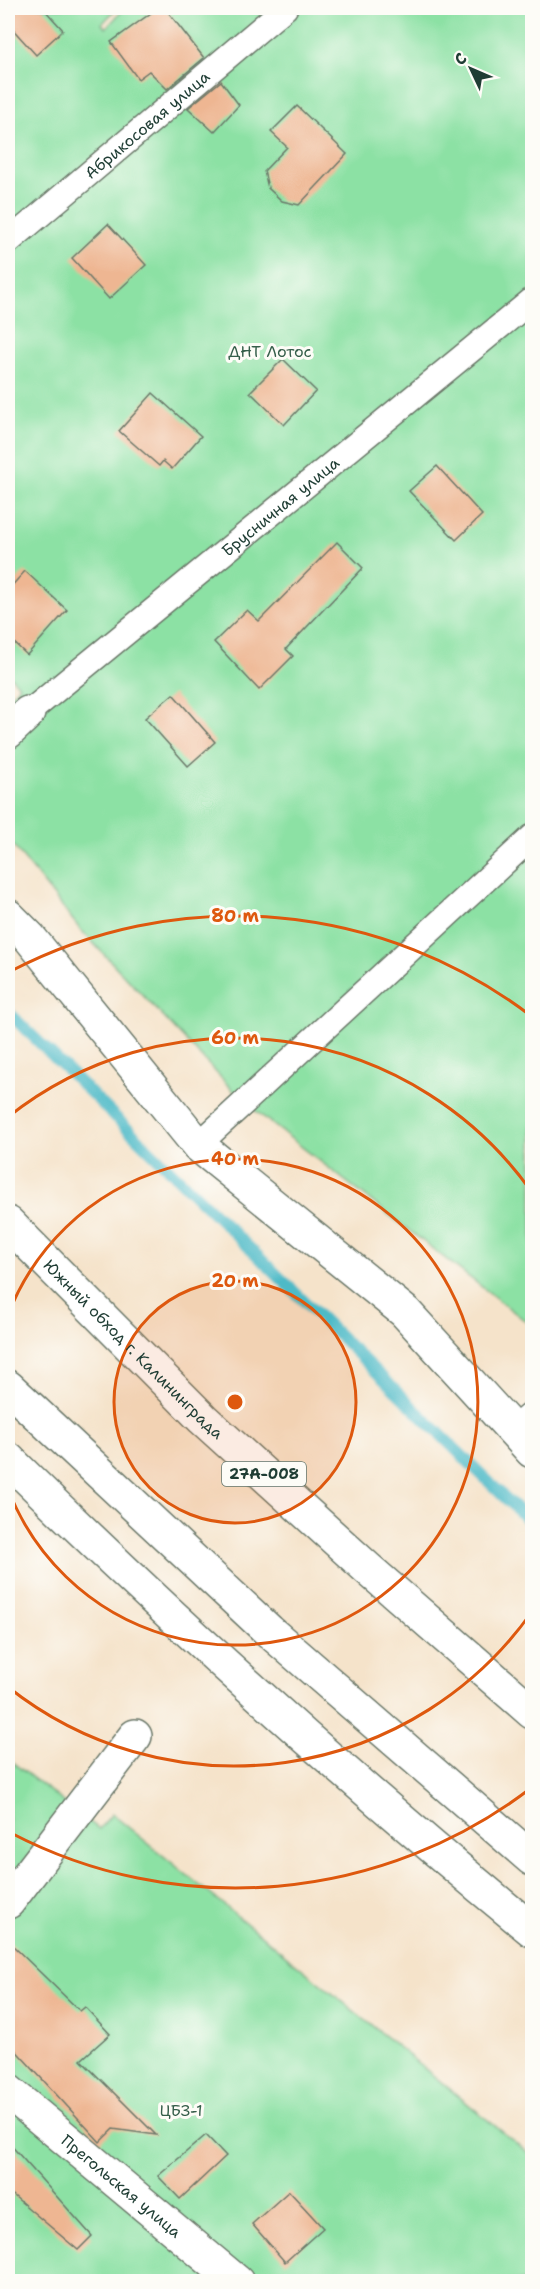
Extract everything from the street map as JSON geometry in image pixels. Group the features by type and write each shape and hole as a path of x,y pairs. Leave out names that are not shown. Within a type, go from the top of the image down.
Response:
{"main road":[{"path":"8,916 30,938 198,1145 405,1312 526,1432"},
{"name":"Южный обход г. Калининграда","path":"8,1223 203,1419 367,1569 532,1712"},
{"path":"8,1387 269,1631 532,1858"},
{"path":"8,1459 93,1543 286,1721 532,1930"},
{"path":"8,1902 135,1736"},
{"name":"Прегольская улица","path":"8,2091 237,2282"}],"lane":[{"name":"Абрикосовая улица","path":"8,242 285,8"},
{"name":"Брусничная улица","path":"18,723 532,300"},
{"path":"198,1145 532,837"}],"green space":[{"name":"ДНТ Лотос","path":"8,8 117,8 102,24 106,28 125,8 532,8 532,1326 244,1102 80,929 8,839 8,701 19,685 8,674"},
{"name":"ЦБЗ-1","path":"8,1759 99,1829 112,1814 532,2156 532,2281 8,2281"}],"building":[{"path":"8,8 43,8 63,30 36,55 8,24"},
{"path":"158,8 165,8 204,58 167,89 149,71 138,79 111,42"},
{"path":"221,81 239,105 214,132 188,108"},
{"path":"297,106 347,154 299,205 282,201 268,188 264,171 287,147 271,132"},
{"path":"108,224 146,265 109,299 72,258"},
{"path":"283,359 316,391 284,425 250,392"},
{"path":"153,393 201,436 172,469 163,461 159,466 119,431"},
{"path":"437,466 482,515 456,540 409,491"},
{"path":"337,542 363,568 286,649 293,656 259,690 214,642 247,610 259,621"},
{"path":"25,571 67,610 27,655 8,637 8,590"},
{"path":"173,694 215,742 188,766 145,718"},
{"path":"8,1941 80,2011 85,2007 110,2034 81,2060 156,2135 113,2129 100,2142 8,2042"},
{"path":"206,2135 226,2156 180,2199 158,2176"},
{"path":"8,2142 92,2236 78,2250 8,2191"},
{"path":"289,2191 323,2228 285,2262 252,2224"}],"waterway":[{"path":"8,1012 532,1524"}]}
